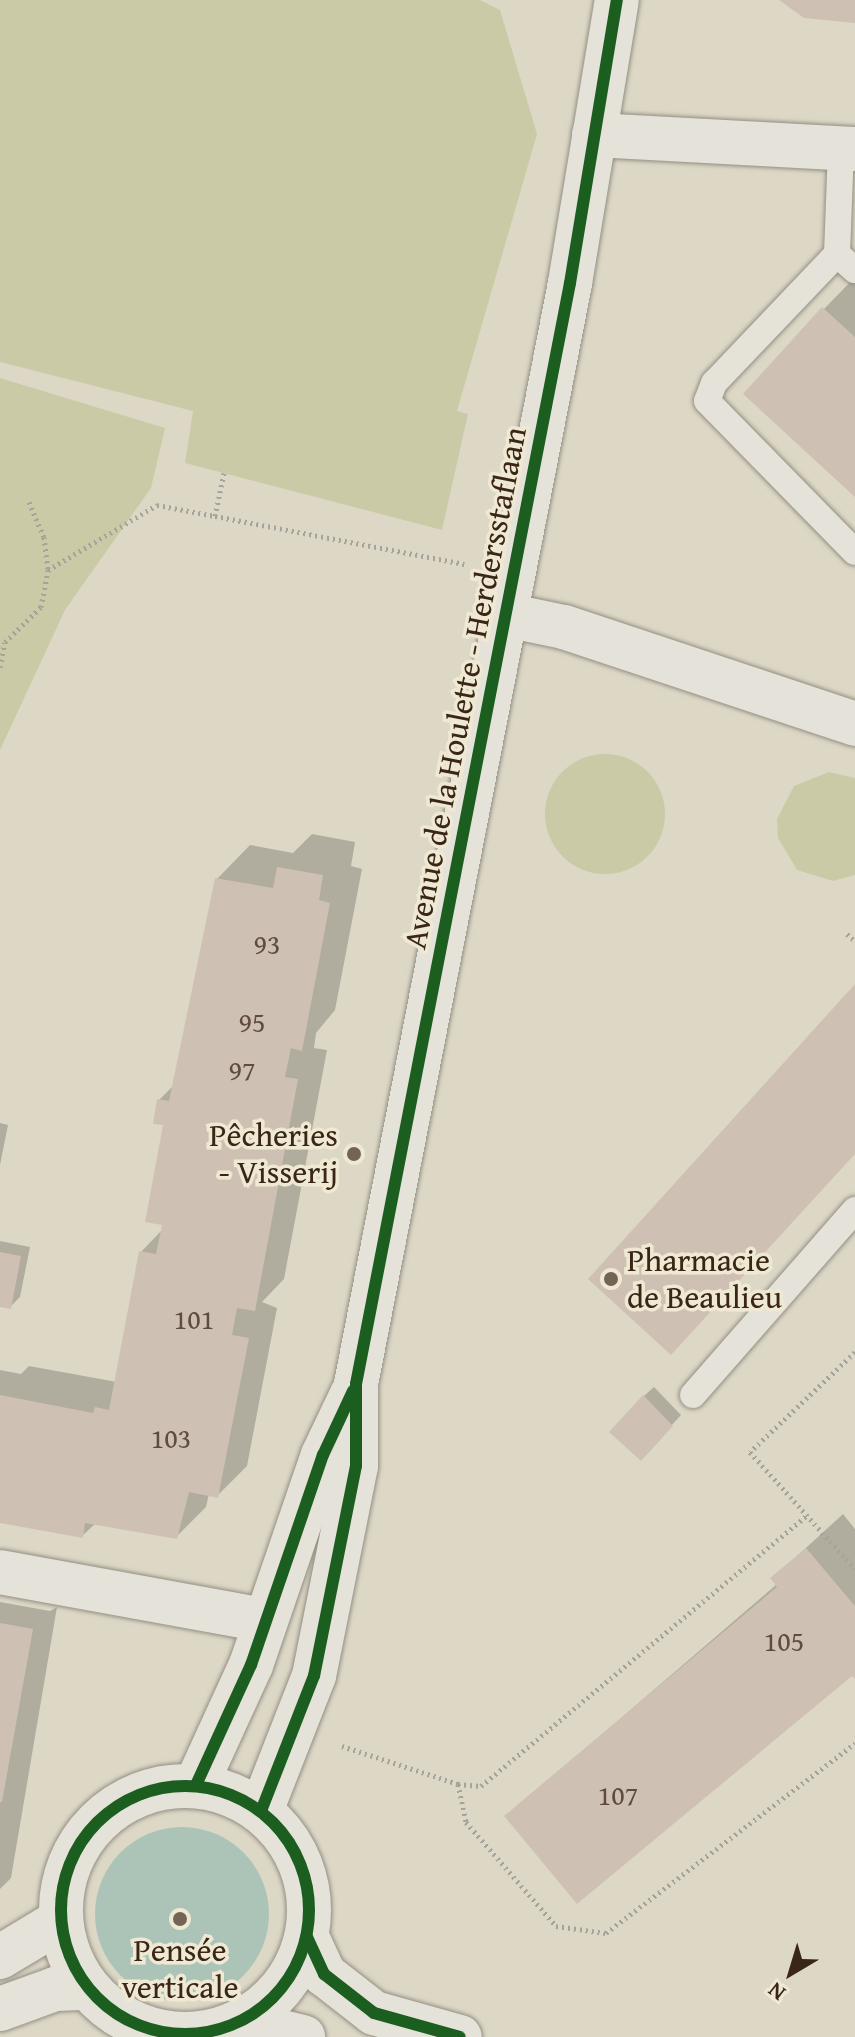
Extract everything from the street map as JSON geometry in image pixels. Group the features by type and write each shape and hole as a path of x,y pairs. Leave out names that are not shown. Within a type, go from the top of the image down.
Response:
{"street":[{"name":"Avenue de la Houlette - Herdersstaflaan","path":"261,1811 314,1676 356,1466 356,1384 509,594 594,135 613,1"},
{"path":"594,135 848,149"},
{"path":"509,594 564,627 855,724"},
{"name":"Avenue de la Houlette - Herdersstaflaan","path":"196,1785 251,1665 323,1455 356,1384"},
{"path":"0,1572 265,1620"},
{"path":"196,1785 230,1793 261,1811 285,1836 303,1867 309,1902 307,1937 284,1986 241,2022 200,2034 159,2032 119,2016 87,1988 69,1956 60,1921 63,1885 75,1850 96,1821 125,1800 160,1787 196,1785"},
{"path":"0,1957 60,1921"},
{"path":"307,1937 324,1974 374,2013 460,2037"},
{"path":"0,2009 55,1989 87,1988"},
{"path":"241,2022 303,2037"}],"lane":[{"path":"848,149 846,262 714,383 707,401 855,552"},
{"path":"693,1395 855,1210"}],"path":[{"path":"215,516 224,473"},
{"path":"0,667 3,643 41,607 48,570 44,537 29,502"},
{"path":"48,570 157,505 215,516 509,594"},
{"path":"847,934 855,941"},
{"path":"855,1352 750,1452 855,1569"},
{"path":"335,1744 458,1784 481,1786 807,1515"},
{"path":"458,1784 466,1822 556,1926 606,1933 855,1743"}],"green space":[{"path":"0,0 480,0 500,10 537,134 457,411 468,414 442,530 185,463 193,411 0,362"},
{"path":"0,378 165,428 151,488 65,610 0,750"},
{"path":"605,754 628,758 647,772 661,791 665,814 661,837 647,856 628,870 605,874 582,870 563,856 549,837 545,814 549,791 563,772 582,758"},
{"path":"829,772 855,778 855,875 833,881 797,870 778,838 777,819 794,786"}],"shaded area":[{"path":"182,1827 215,1834 243,1853 262,1881 269,1914 262,1947 243,1975 215,1994 182,2001 149,1994 121,1975 102,1947 95,1914 102,1881 121,1853 149,1834"}],"building":[{"path":"779,0 855,0 855,23 804,18"},
{"path":"822,307 855,337 855,497 743,394"},
{"path":"277,867 323,875 319,900 330,903 302,1051 291,1048 285,1077 298,1079 255,1311 237,1308 232,1335 249,1338 218,1498 189,1492 177,1539 85,1523 83,1538 0,1523 0,1395 93,1413 95,1407 109,1410 139,1251 156,1254 162,1225 145,1222 163,1125 153,1124 157,1099 169,1101 215,878 273,888"},
{"path":"855,984 855,1154 671,1355 588,1279"},
{"path":"0,1252 21,1256 11,1309 0,1307"},
{"path":"643,1395 673,1426 641,1461 609,1432"},
{"path":"806,1548 855,1606 855,1679 852,1676 577,1904 504,1816 777,1587 770,1578"},
{"path":"0,1623 33,1629 2,1802 0,1802"}],"cycle path":[{"path":"261,1811 314,1676 356,1466 356,1384 570,283 617,0"},
{"path":"196,1785 251,1665 323,1455 353,1391"},
{"path":"185,1786 209,1788 232,1795 273,1822 300,1863 307,1886 309,1910 307,1934 300,1957 273,1998 232,2025 209,2032 185,2034 161,2032 138,2025 97,1998 70,1957 63,1934 61,1910 63,1886 70,1863 97,1822 138,1795 161,1788 185,1786"},
{"path":"307,1937 324,1974 374,2013 460,2037"}],"place":[{"name":"Pêcheries - Visserij","path":"354,1154"},
{"name":"Pharmacie de Beaulieu","path":"611,1279"},
{"name":"Pensée verticale","path":"180,1919"}]}
